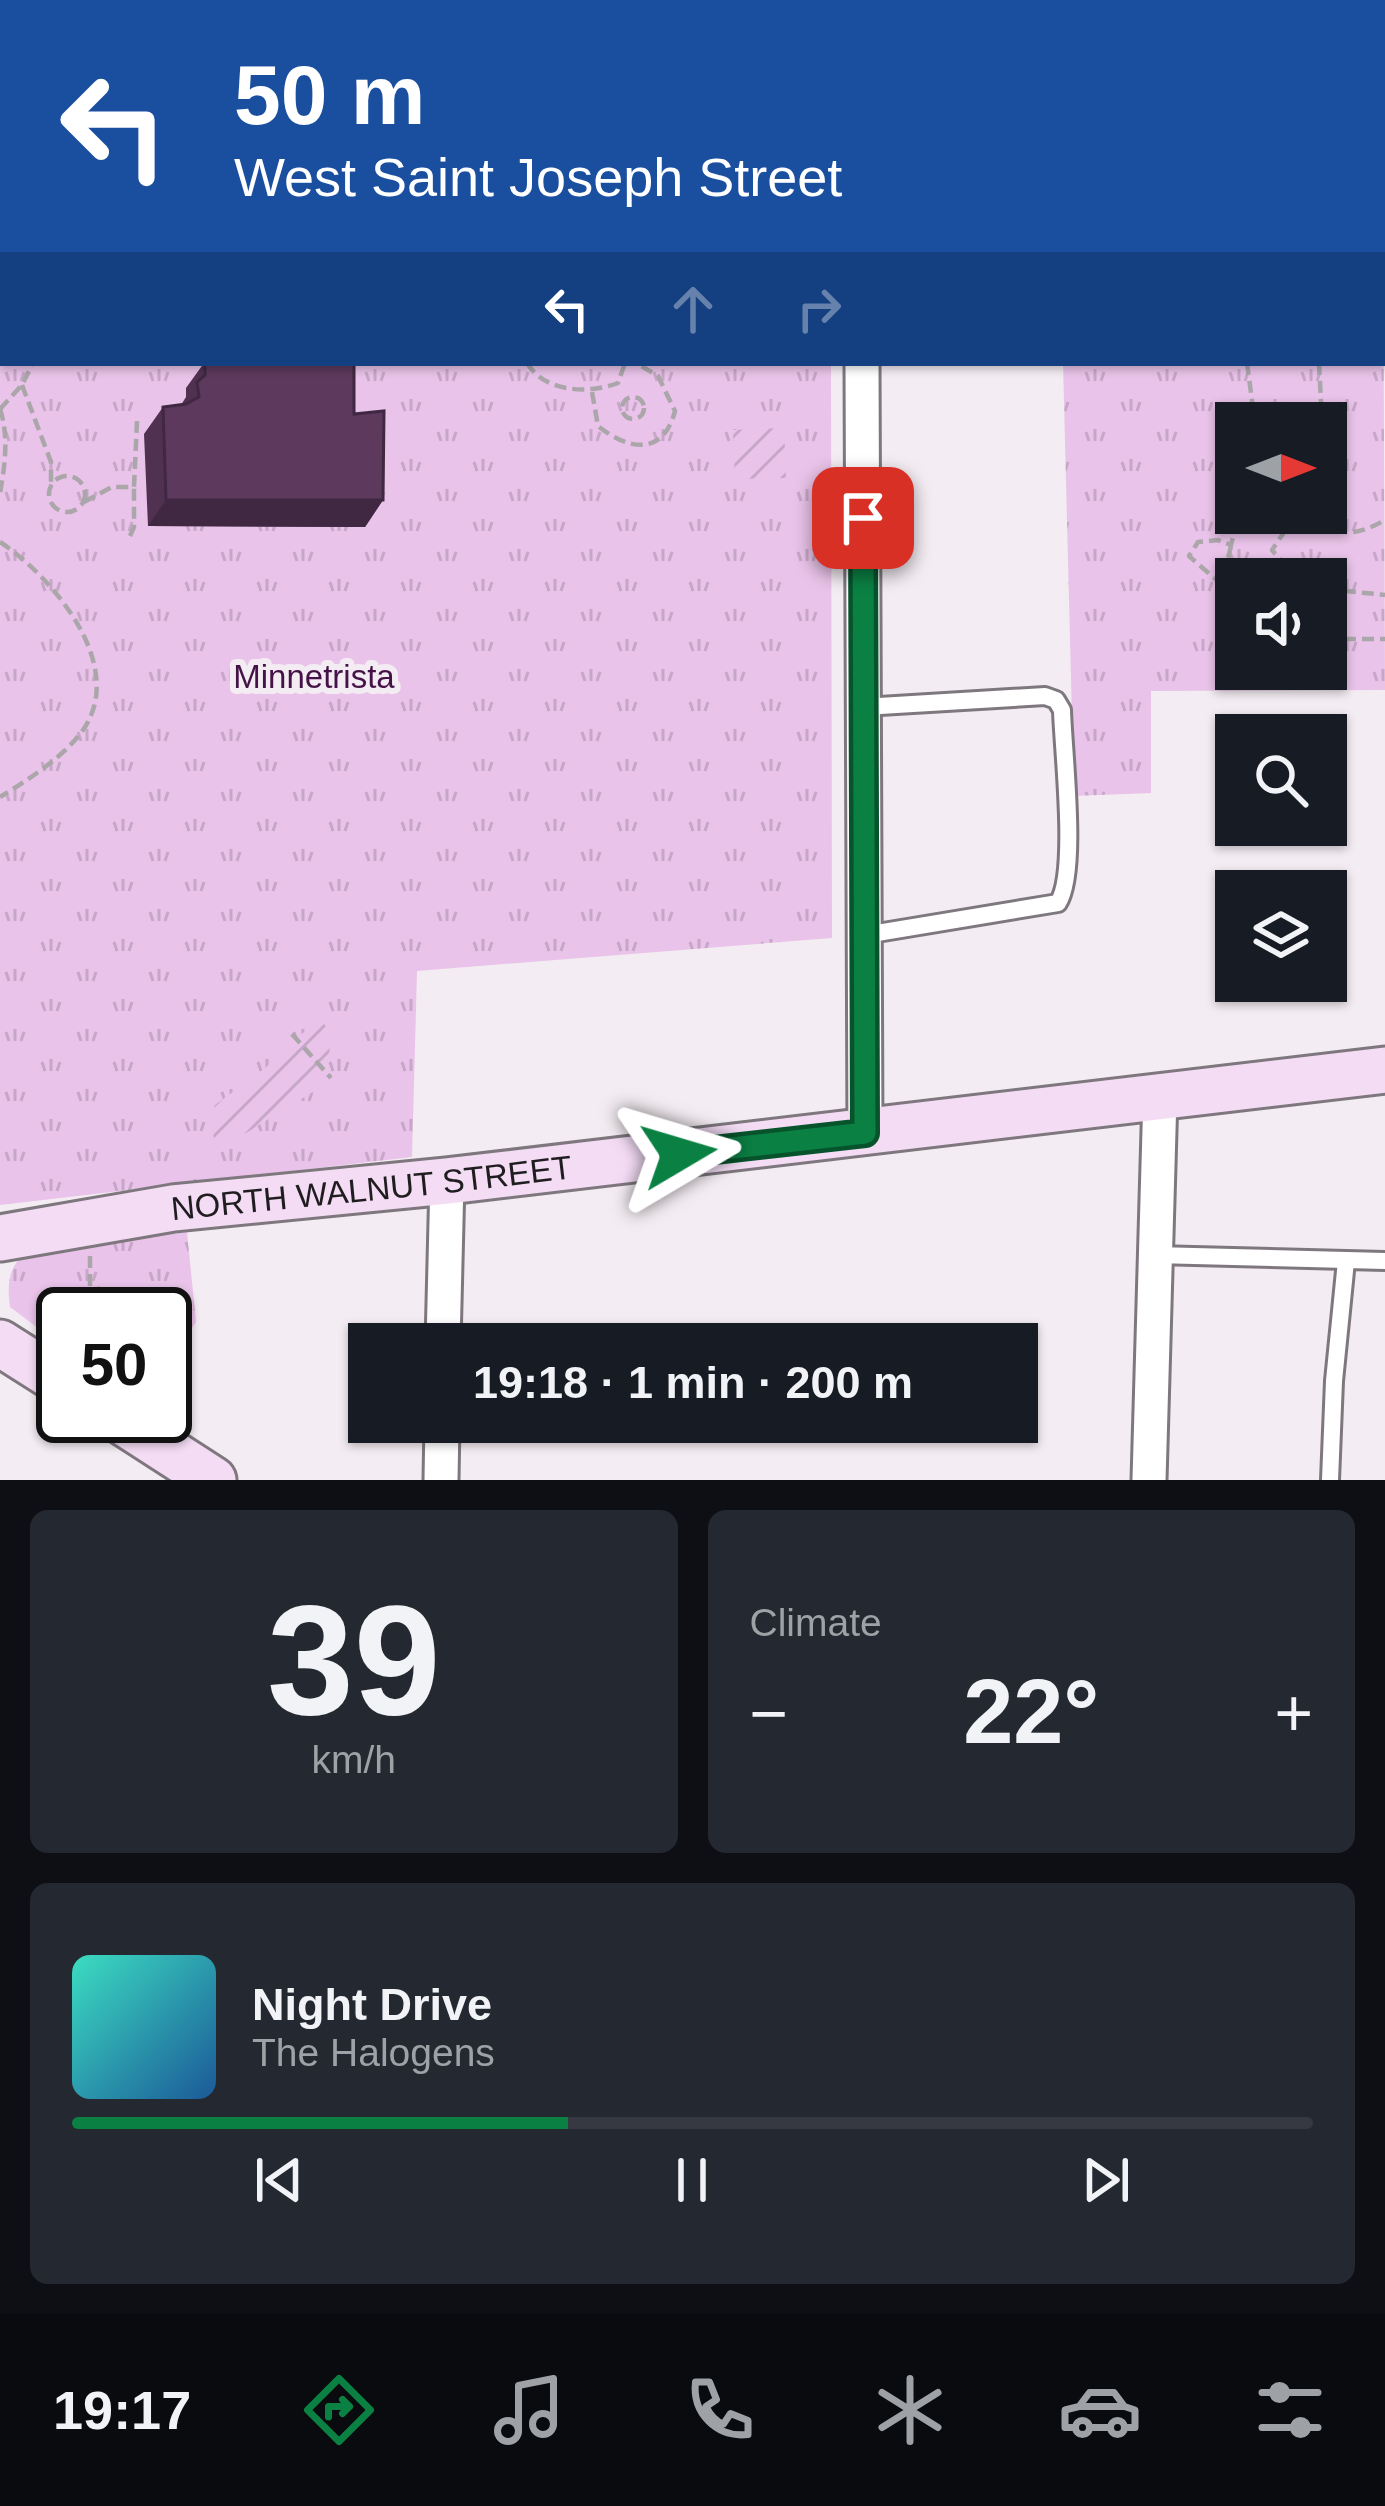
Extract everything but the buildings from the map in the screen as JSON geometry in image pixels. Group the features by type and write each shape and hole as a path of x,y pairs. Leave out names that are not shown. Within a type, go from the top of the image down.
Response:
{"main road":[{"name":"NORTH WALNUT STREET","path":"0,1238 173,1208 447,1181 1385,1070"},
{"path":"0,1343 36,1366"},
{"path":"155,1443 213,1480"}],"street":[{"path":"862,366 865,1133"},
{"path":"1149,1480 1160,1094"},
{"path":"444,1323 447,1181"},
{"path":"441,1480 442,1443"}],"lane":[{"path":"863,706 1046,696 1055,700 1061,710 1067,844 1064,894 1058,903 865,935"},
{"path":"1155,1256 1385,1261"},
{"path":"1330,1480 1346,1261"}],"path":[{"path":"0,493 6,464 0,409 32,366"},
{"path":"529,366 554,383 592,392 618,383"},
{"path":"618,383 624,366"},
{"path":"592,392 598,426 614,439 628,446 660,438 671,427 675,411 658,376 641,366"},
{"path":"1247,366 1252,402"},
{"path":"1318,366 1321,402"},
{"path":"618,383 628,398"},
{"path":"22,385 51,462 50,501 58,510 70,512 112,488 134,488"},
{"path":"130,536 137,422"},
{"path":"52,484 61,476 73,476 86,489 84,502"},
{"path":"1347,532 1385,520"},
{"path":"1228,558 1234,534"},
{"path":"1279,558 1272,550 1285,534"},
{"path":"1215,579 1189,556 1198,542 1218,540 1231,545"},
{"path":"0,542 63,597 85,639 95,674 95,703 85,728 0,797"},
{"path":"1347,591 1385,595"},
{"path":"1347,639 1385,639"},
{"path":"292,1034 331,1078"},
{"path":"90,1244 90,1287"}],"green space":[{"name":"Minnetrista","path":"0,366 831,366 832,938 417,971 412,1157 0,1205"},
{"path":"1063,366 1384,366 1385,690 1151,691 1151,793 1074,796"},
{"path":"784,428 786,478 735,479 733,430"},
{"path":"319,1018 333,1035 321,1087 246,1133 215,1143 210,1120 215,1105 263,1070"},
{"path":"187,1232 196,1322 192,1328 192,1287 36,1287 36,1327 10,1307 10,1277 25,1253"}],"route":[{"path":"679,1154 865,1133 863,518"}]}
